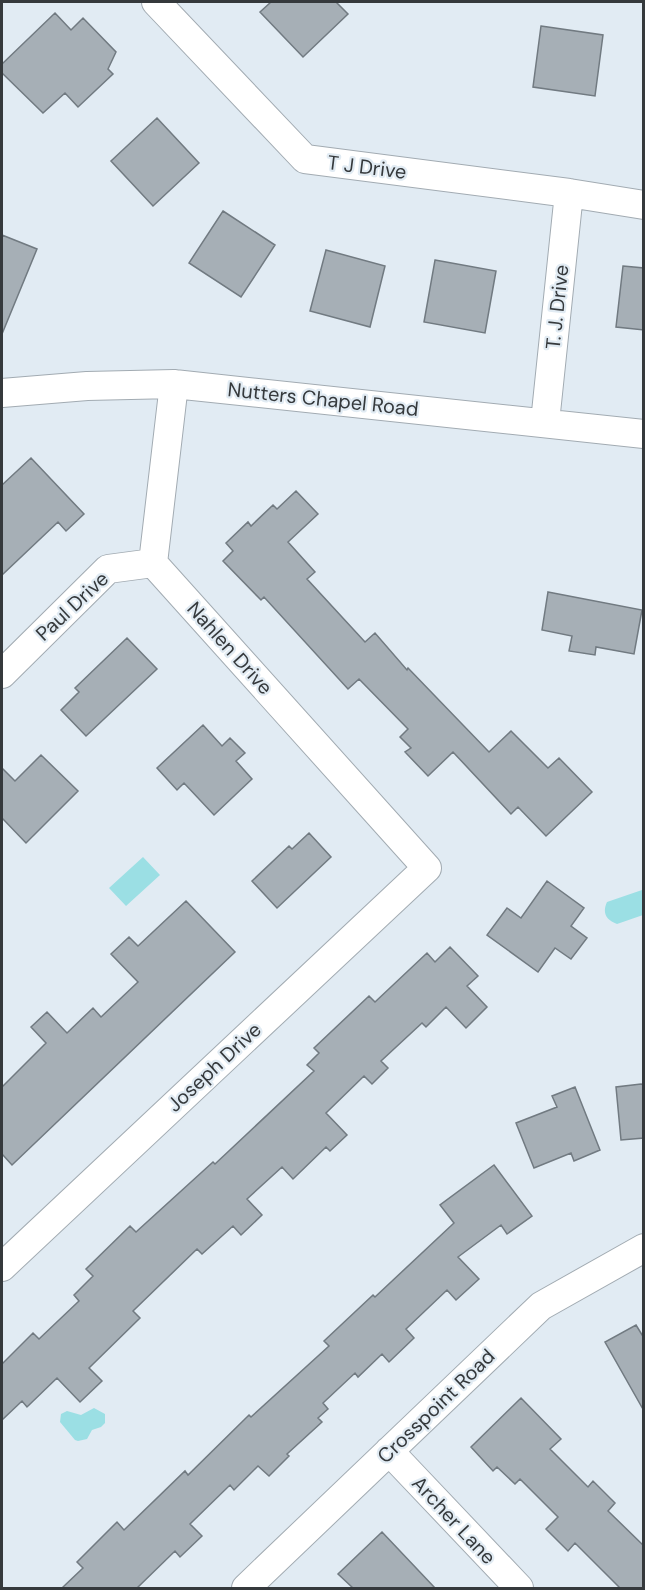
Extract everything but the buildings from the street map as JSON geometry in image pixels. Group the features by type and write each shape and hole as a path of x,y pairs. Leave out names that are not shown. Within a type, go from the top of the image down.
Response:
{"street":[{"name":"T J Drive","path":"163,4 305,159 569,193 644,205"},
{"name":"T. J. Drive","path":"545,422 569,193"},
{"name":"Nutters Chapel Road","path":"2,393 87,386 174,384 644,434"},
{"path":"153,563 174,384"},
{"name":"Paul Drive","path":"2,674 108,569 153,563"},
{"name":"Nahlen Drive","path":"153,563 427,868"},
{"name":"Joseph Drive","path":"2,1267 427,868"},
{"name":"Crosspoint Road","path":"246,1588 541,1306 644,1248"},
{"name":"Archer Lane","path":"389,1451 519,1588"}],"water":[{"path":"143,857 160,875 126,906 109,888"},
{"path":"642,890 643,915 617,924 608,918 605,913 607,902"},
{"path":"94,1408 105,1414 105,1423 92,1430 87,1439 75,1440 60,1422 61,1414 67,1411 81,1415"}]}
